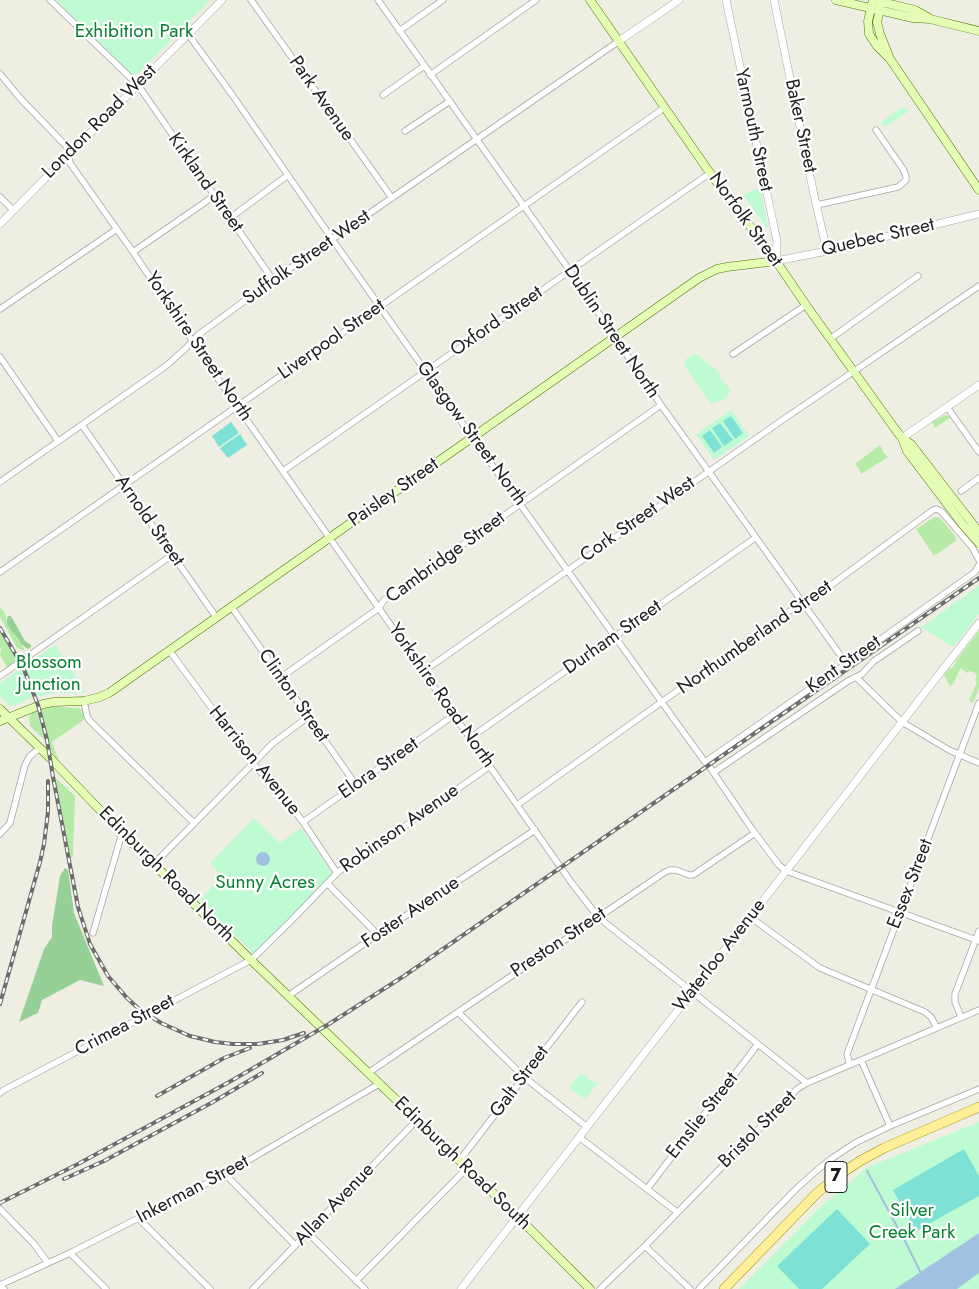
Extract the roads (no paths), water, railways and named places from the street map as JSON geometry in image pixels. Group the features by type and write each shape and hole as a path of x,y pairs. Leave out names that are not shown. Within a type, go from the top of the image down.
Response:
{"main road":[{"name":"Norfolk Street","path":"590,0 710,173 776,261 902,438 907,451 979,543"},
{"path":"836,0 877,3 915,10 930,19 979,31"},
{"path":"877,3 868,21 869,34 876,46 890,59 979,190"},
{"name":"Paisley Street","path":"0,721 43,704 84,701 108,693 699,278 727,266 776,261"},
{"name":"Norfolk Street","path":"902,438 911,444 979,532"},
{"name":"Edinburgh Road North","path":"0,709 122,833 333,1040"},
{"name":"Edinburgh Road South","path":"333,1040 518,1217 590,1289"},
{"name":"7","path":"724,1289 817,1193 839,1175 884,1148 979,1107"}],"street":[{"name":"Kirkland Street","path":"50,0 138,85 273,280"},
{"name":"London Road West","path":"0,224 222,0"},
{"name":"Park Avenue","path":"251,0 392,198"},
{"name":"Dublin Street North","path":"378,0 570,272 661,405 846,663"},
{"path":"399,31 443,0"},
{"path":"430,75 536,0"},
{"path":"619,41 679,0"},
{"name":"Yarmouth Street","path":"726,0 777,241 776,261"},
{"name":"Baker Street","path":"774,0 827,251"},
{"name":"Glasgow Street North","path":"188,34 567,570 714,772 779,866 786,871"},
{"name":"Suffolk Street West","path":"0,482 166,366 198,335 273,280 619,41"},
{"path":"383,95 424,66"},
{"name":"Yorkshire Street North","path":"0,74 20,98 68,148 70,163 329,538"},
{"path":"405,131 450,101"},
{"name":"Liverpool Street","path":"0,572 664,108"},
{"path":"817,205 898,186 906,180 903,169 876,130"},
{"name":"Oxford Street","path":"283,471 710,173"},
{"path":"230,218 288,175"},
{"path":"133,252 214,196"},
{"path":"0,197 13,210"},
{"name":"Quebec Street","path":"776,261 827,251 979,214"},
{"path":"0,309 117,229"},
{"path":"830,339 918,276"},
{"name":"Cork Street West","path":"424,671 709,471 979,286"},
{"path":"733,354 806,305"},
{"path":"0,357 58,441"},
{"path":"902,438 979,385"},
{"name":"Cambridge Street","path":"280,678 379,608 384,600 661,405"},
{"path":"947,407 979,452"},
{"name":"Arnold Street","path":"82,425 216,617"},
{"path":"961,491 979,478"},
{"name":"Northumberland Street","path":"517,805 802,602 808,602 933,510 941,511 972,547 979,560"},
{"name":"Yorkshire Road North","path":"329,538 535,830"},
{"name":"Durham Street","path":"470,738 755,538"},
{"path":"0,676 172,555"},
{"name":"Kent Street","path":"705,762 975,572 979,565"},
{"name":"Clinton Street","path":"231,606 356,785"},
{"name":"Waterloo Avenue","path":"461,1289 979,623"},
{"name":"Kent Street","path":"714,772 848,680 862,674 874,661 918,632"},
{"name":"Harrison Avenue","path":"169,650 253,764 280,792 303,822 337,873"},
{"path":"856,677 902,722 960,755 979,763"},
{"path":"84,701 87,716 91,722 194,823"},
{"name":"Essex Street","path":"850,1065 847,1054 979,703"},
{"name":"Elora Street","path":"303,822 454,715"},
{"path":"154,864 274,743 308,717"},
{"path":"0,834 10,823 25,765 30,756 40,748"},
{"name":"Robinson Avenue","path":"251,960 337,873 353,860 364,855 490,766"},
{"path":"535,830 598,917 807,1083"},
{"name":"Foster Avenue","path":"288,996 535,830"},
{"path":"93,932 122,833"},
{"name":"Preston Street","path":"368,1073 666,872 676,870 689,875 697,873 755,833"},
{"path":"786,871 977,941"},
{"path":"328,884 378,934"},
{"path":"750,918 820,968 932,1016 937,1028"},
{"path":"961,1017 955,1002 955,994 977,941 979,931"},
{"name":"Crimea Street","path":"0,1093 251,960"},
{"name":"Galt Street","path":"459,1161 582,1002"},
{"name":"Bristol Street","path":"600,1289 795,1091 807,1083 979,1010"},
{"path":"458,1012 524,1077 587,1127"},
{"name":"Emslie Street","path":"647,1189 758,1044"},
{"path":"861,1060 890,1126"},
{"name":"Inkerman Street","path":"0,1285 70,1254 225,1174 379,1084"},
{"path":"699,1289 797,1188 846,1149 890,1126 979,1089"},
{"name":"Allan Avenue","path":"253,1289 416,1120"},
{"path":"579,1137 677,1212"},
{"path":"356,1281 466,1169"},
{"path":"225,1174 295,1245"},
{"path":"0,1209 34,1244 48,1263"},
{"path":"139,1219 210,1289"},
{"path":"308,1232 365,1289"},
{"path":"644,1246 690,1289"},
{"path":"70,1254 106,1289"},
{"path":"0,1285 4,1289"}],"waterway":[{"path":"867,1171 921,1273"}],"railway":[{"path":"0,1203 78,1164 231,1081 329,1024 404,976 979,578"},
{"path":"0,628 23,667 38,705 47,740 78,907 90,944 108,976 139,1009 161,1023 190,1036 215,1042 258,1044 283,1040 304,1033"},
{"path":"0,1004 44,844 48,812 48,781"},
{"path":"157,1096 224,1058 250,1048"},
{"path":"64,1179 104,1161 262,1073"}],"park label":[{"name":"Exhibition Park","path":"134,32"},
{"name":"Blossom Junction","path":"49,674"},
{"name":"Sunny Acres","path":"265,883"},
{"name":"Silver Creek Park","path":"912,1222"}]}
